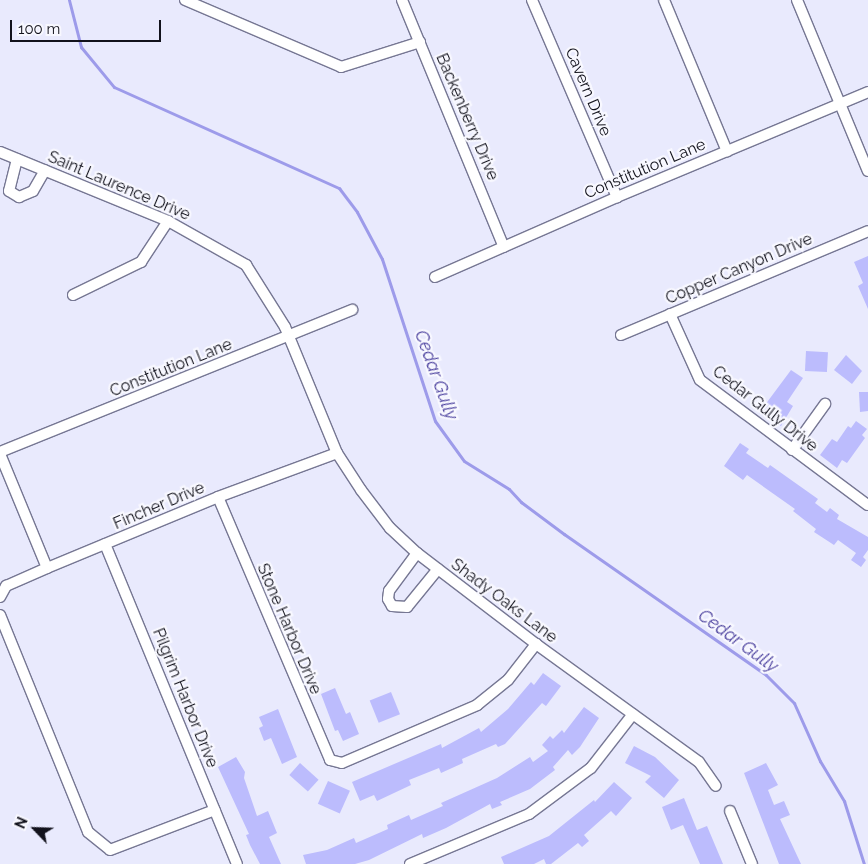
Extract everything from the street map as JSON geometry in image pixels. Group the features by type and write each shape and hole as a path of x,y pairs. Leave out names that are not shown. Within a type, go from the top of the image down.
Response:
{"street":[{"path":"185,0 341,67 420,42"},
{"name":"Backenberry Drive","path":"402,0 504,247"},
{"name":"Cavern Drive","path":"532,0 616,197"},
{"path":"664,0 727,151"},
{"path":"797,0 868,171"},
{"name":"Constitution Lane","path":"435,278 616,197 868,92"},
{"name":"Saint Laurence Drive","path":"0,152 168,221 246,265 289,336 316,402"},
{"path":"17,159 9,191 18,197 33,191 45,170"},
{"path":"73,295 141,262 168,221"},
{"name":"Copper Canyon Drive","path":"621,334 868,232"},
{"name":"Constitution Lane","path":"0,453 352,310"},
{"name":"Cedar Gully Drive","path":"670,314 700,380 868,505"},
{"name":"Shady Oaks Lane","path":"316,402 337,453 372,505 417,554 536,644 699,762 716,786"},
{"path":"792,450 826,404"},
{"path":"0,453 47,568"},
{"name":"Fincher Drive","path":"0,598 6,586 47,568 218,497 337,453"},
{"name":"Stone Harbor Drive","path":"218,497 313,728 330,760 342,763 477,705 508,680 536,644"},
{"name":"Pilgrim Harbor Drive","path":"105,544 237,864"},
{"path":"417,554 388,591 388,599 392,606 407,607 438,569"},
{"path":"0,615 88,832 110,850 215,810"},
{"path":"410,864 529,814 590,768 633,714"},
{"path":"730,811 752,864"}],"building":[{"path":"868,256 868,309 858,286 863,283 854,262"},
{"path":"806,351 828,352 827,372 805,371"},
{"path":"846,355 862,371 852,384 834,370"},
{"path":"791,370 803,378 787,402 793,406 781,426 759,413"},
{"path":"859,392 868,392 868,411 860,412"},
{"path":"856,421 867,429 862,435 865,438 847,463 842,460 837,468 820,455 832,439 837,442 848,426 851,428"},
{"path":"740,443 749,449 746,453 768,468 770,465 818,499 815,503 827,512 830,508 839,515 837,519 868,537 868,550 863,557 866,560 861,567 851,560 856,553 838,540 834,545 814,532 816,529 793,511 795,509 747,475 743,480 724,466"},
{"path":"543,673 561,686 546,706 542,703 505,744 498,747 496,744 462,759 463,763 441,773 439,768 409,780 411,785 377,801 374,795 360,801 352,782 441,744 442,748 479,728 481,732 508,709 531,682 534,685"},
{"path":"335,688 346,714 350,712 359,734 343,741 338,730 335,731 321,694"},
{"path":"391,692 400,714 379,723 370,701"},
{"path":"584,707 599,718 580,747 572,755 568,750 553,767 555,770 530,789 500,802 502,805 492,809 490,804 446,828 423,838 422,834 369,860 355,864 306,864 303,855 327,850 354,838 356,843 388,829 387,825 409,815 411,820 443,806 441,803 497,778 530,757 533,762 548,751 542,745 550,736 553,739 562,730 564,733"},
{"path":"278,709 297,757 282,764 271,738 264,741 259,728 263,726 259,717"},
{"path":"634,746 655,757 679,780 664,798 645,782 651,776 625,763"},
{"path":"236,757 245,772 244,778 257,816 268,811 277,833 269,837 281,864 260,864 250,845 246,835 249,834 218,767"},
{"path":"300,763 319,780 308,792 289,775"},
{"path":"766,763 778,785 768,790 774,805 784,801 790,815 780,819 801,864 779,864 744,773"},
{"path":"328,781 350,791 340,814 318,804"},
{"path":"614,782 632,798 616,816 611,811 584,835 589,841 582,847 578,843 551,864 546,864 544,859 534,864 504,864 501,857 549,836 594,800 595,802"},
{"path":"684,798 697,830 707,826 723,864 700,864 683,825 671,830 662,807"}],"waterway":[{"name":"Cedar Gully","path":"69,0 81,47 114,87 339,188 357,212 382,259 435,421 464,461 509,489 521,502 564,534 766,675 794,703 820,761 844,801 864,864"}]}
